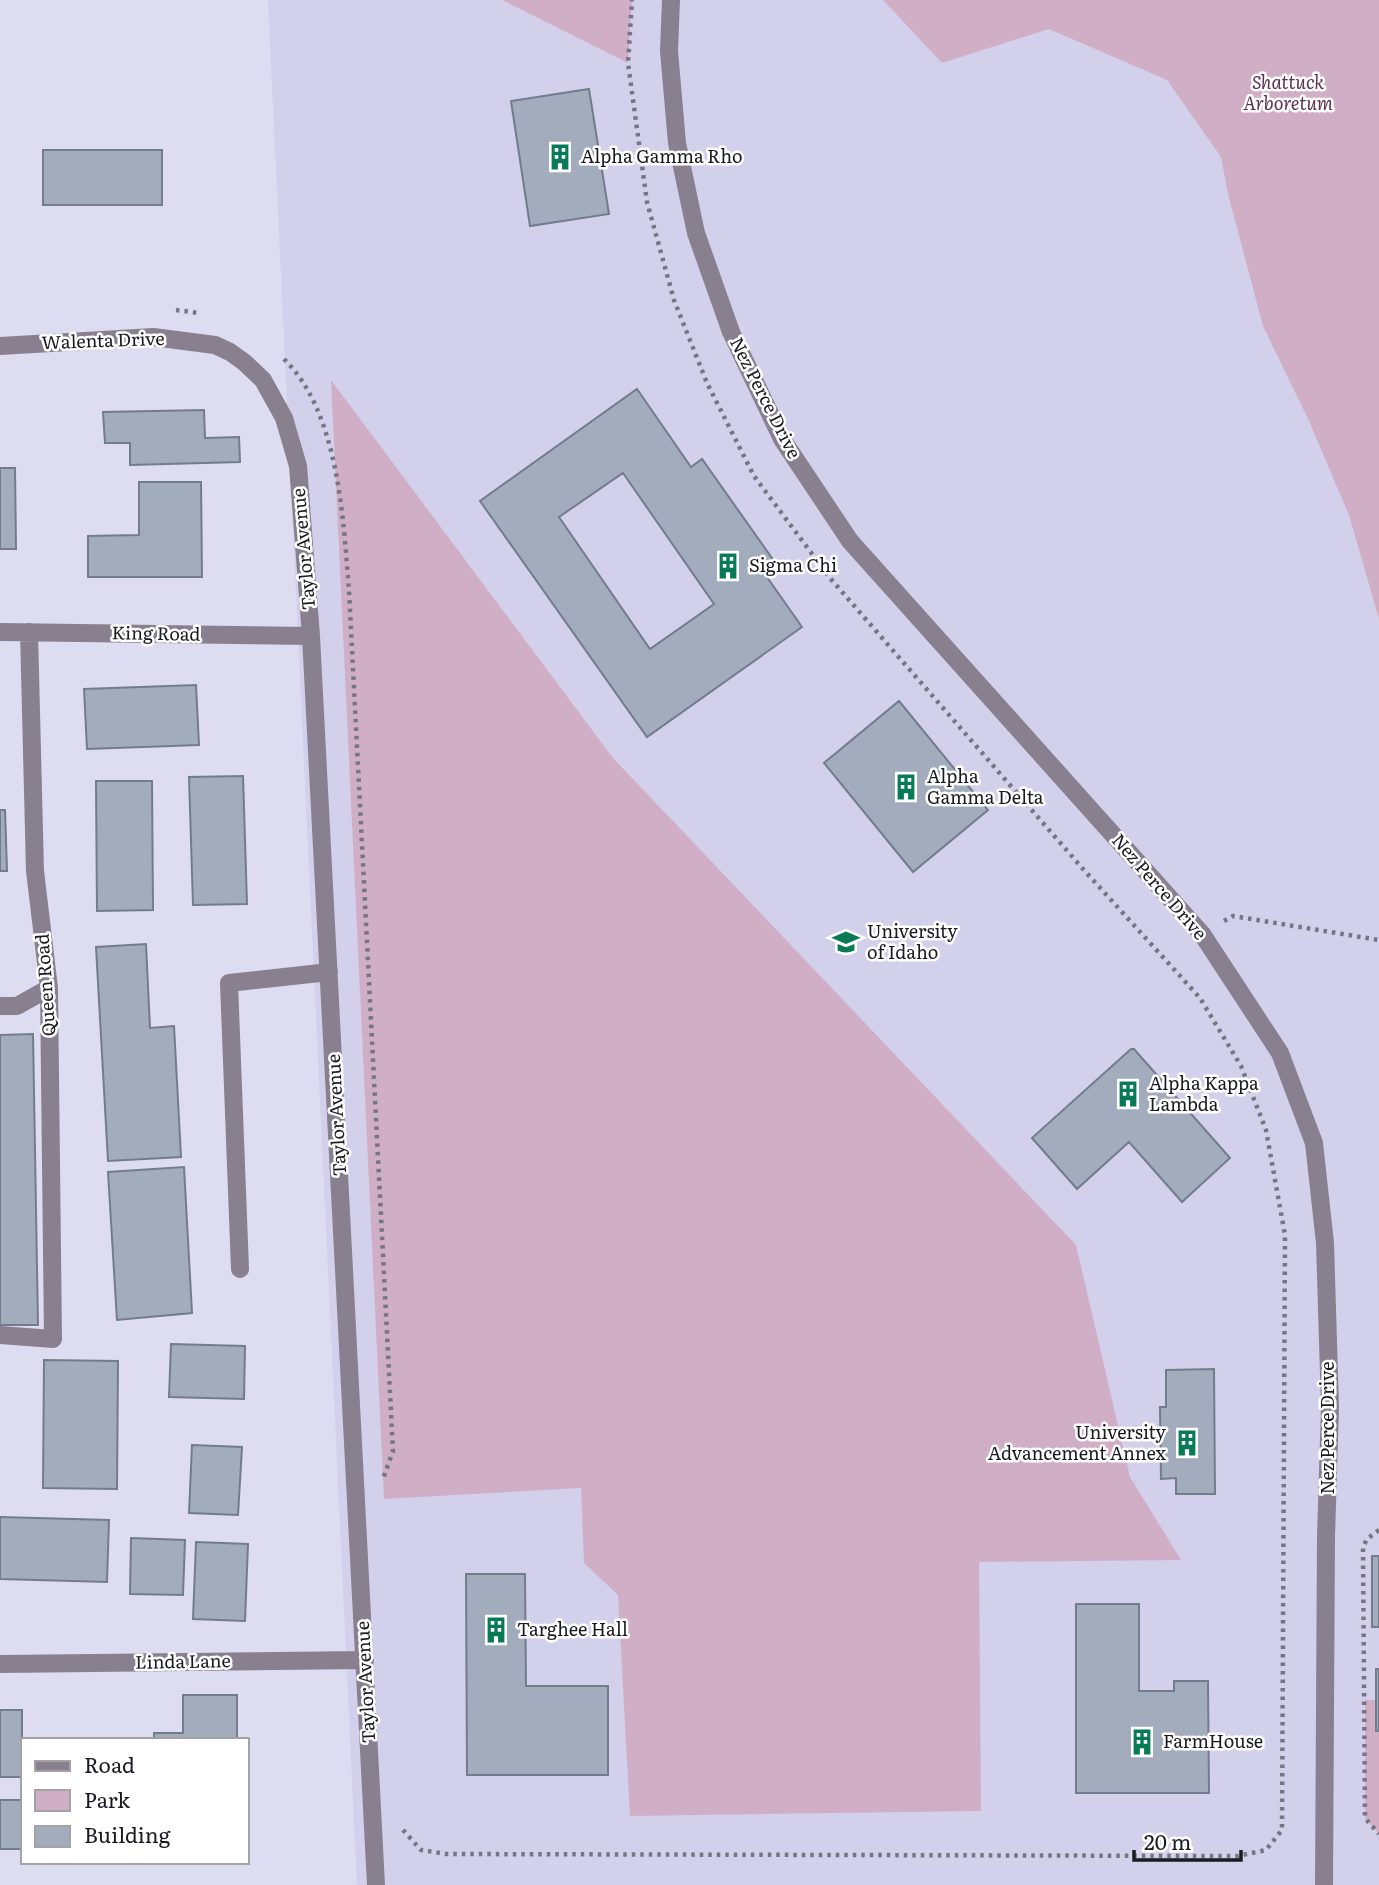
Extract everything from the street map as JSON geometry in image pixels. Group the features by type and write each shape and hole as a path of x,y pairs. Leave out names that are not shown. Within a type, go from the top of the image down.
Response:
{"street":[{"name":"Nez Perce Drive","path":"671,0 669,51 677,143 696,233 731,332 782,439 850,541 1202,934 1280,1053 1314,1143 1325,1243 1330,1407 1326,1537 1324,1885"},
{"name":"Walenta Drive","path":"0,346 153,337 215,345 244,362"},
{"name":"Taylor Avenue","path":"244,362 263,380 284,418 298,466 311,636 376,1885"},
{"name":"King Road","path":"0,632 311,636"},
{"name":"Queen Road","path":"0,1335 53,1339 49,988 36,871 30,632"},
{"path":"240,1269 229,984 329,972"},
{"path":"0,1006 17,1006 49,988"},
{"name":"Linda Lane","path":"0,1664 365,1660"}],"path":[{"path":"401,1820 403,1832 421,1850 447,1854 1238,1856 1266,1850 1282,1830 1285,1235 1266,1130 1241,1066 1200,998 1083,869 830,578 754,476 707,383 683,324 647,202 628,63 632,0"},
{"path":"170,311 202,313"},
{"path":"278,354 294,369 311,398 327,436 343,520 349,590 393,1451 383,1481 383,1490"},
{"path":"1202,934 1233,916 1379,940"},
{"path":"1379,1530 1367,1539 1363,1547 1365,1818 1379,1834"}],"shaded area":[{"name":"University of Idaho","path":"268,0 1379,0 1379,1885 357,1885"}],"green space":[{"path":"502,0 632,0 628,63"},
{"name":"Shattuck Arboretum","path":"883,0 1379,0 1379,619 1349,515 1309,421 1263,326 1228,194 1221,157 1167,80 1049,29 942,63"},
{"path":"331,380 613,758 1076,1245 1130,1477 1181,1560 979,1562 981,1811 630,1816 618,1595 584,1563 581,1488 384,1499"},
{"path":"1365,1700 1376,1700 1379,1731 1379,1834 1365,1818"}],"building":[{"name":"Alpha Gamma Rho","path":"589,89 609,214 530,226 511,101"},
{"path":"43,150 162,150 162,205 43,205"},
{"name":"Sigma Chi","path":"637,389 691,467 702,459 774,561 762,570 802,627 647,737 480,501","holes":["623,473 714,604 650,649 559,517"]},
{"path":"204,410 205,438 239,437 240,462 130,465 130,443 105,443 103,412"},
{"path":"0,468 15,468 16,549 0,549"},
{"path":"139,482 201,482 202,577 88,577 88,536 139,535"},
{"path":"196,685 199,745 87,749 84,689"},
{"name":"Alpha Gamma Delta","path":"899,701 988,810 913,872 824,763"},
{"path":"243,776 247,904 193,905 189,777"},
{"path":"96,781 152,781 153,910 97,911"},
{"path":"0,810 5,810 7,871 0,871"},
{"path":"146,944 150,1028 174,1026 181,1157 108,1161 96,947"},
{"path":"33,1034 38,1325 0,1325 0,1035"},
{"name":"Alpha Kappa Lambda","path":"1134,1049 1230,1158 1182,1202 1129,1142 1077,1189 1032,1138"},
{"path":"184,1167 192,1313 117,1320 108,1172"},
{"path":"171,1344 245,1346 244,1399 169,1397"},
{"path":"44,1360 118,1361 117,1489 43,1488"},
{"name":"University Advancement Annex","path":"1214,1369 1215,1494 1176,1494 1176,1478 1161,1479 1160,1407 1166,1407 1166,1370"},
{"path":"192,1445 242,1447 238,1515 189,1513"},
{"path":"0,1517 109,1520 107,1582 0,1579"},
{"path":"131,1538 185,1540 183,1595 130,1594"},
{"path":"196,1542 248,1544 245,1621 193,1619"},
{"path":"1372,1556 1379,1556 1379,1627 1372,1627"},
{"name":"Targhee Hall","path":"466,1574 525,1574 526,1686 608,1686 608,1775 467,1775"},
{"name":"FarmHouse","path":"1076,1604 1139,1604 1139,1691 1174,1691 1174,1681 1208,1681 1209,1793 1076,1793"},
{"path":"1376,1669 1379,1669 1379,1731 1376,1731"},
{"path":"183,1695 237,1695 237,1738 154,1738 154,1733 183,1733"},
{"path":"0,1710 22,1710 21,1777 0,1777"},
{"path":"0,1800 21,1800 21,1849 0,1849"}],"place":[{"name":"Alpha Gamma Rho","path":"560,157"},
{"name":"Sigma Chi","path":"728,566"},
{"name":"Alpha Gamma Delta","path":"906,787"},
{"name":"University of Idaho","path":"846,942"},
{"name":"Alpha Kappa Lambda","path":"1128,1094"},
{"name":"University Advancement Annex","path":"1187,1443"},
{"name":"Targhee Hall","path":"496,1630"},
{"name":"FarmHouse","path":"1142,1742"}]}
